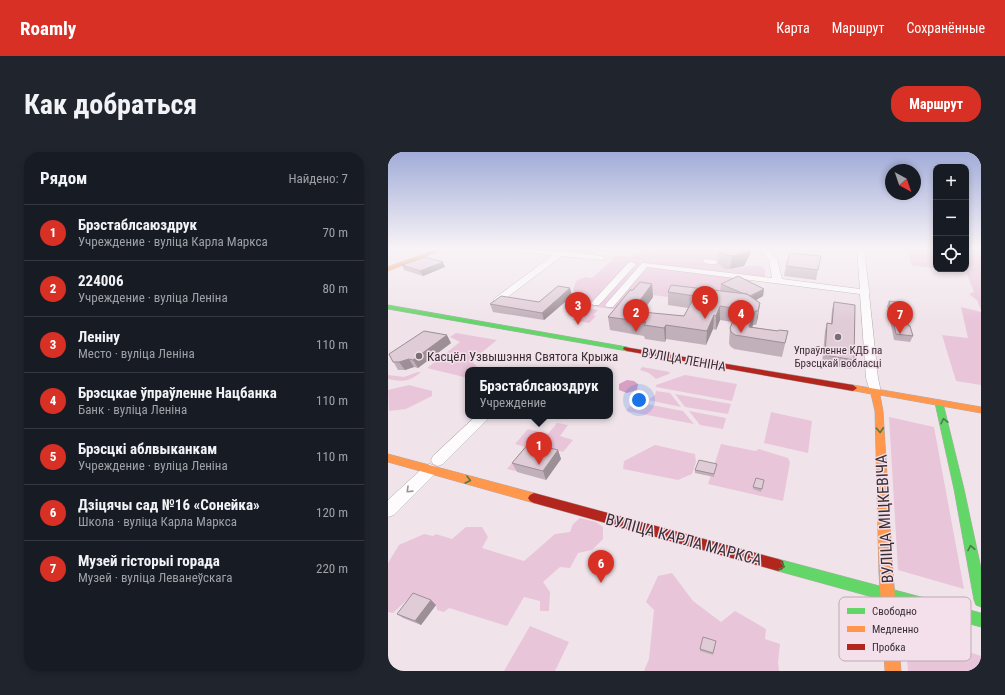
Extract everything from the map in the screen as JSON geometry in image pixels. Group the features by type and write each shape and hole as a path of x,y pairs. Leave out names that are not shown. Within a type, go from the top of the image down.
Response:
{"main road":[{"name":"ВУЛІЦА ЛЕНІНА","path":"388,307 981,410"},
{"name":"ВУЛІЦА МІЦКЕВІЧА","path":"875,392 879,411 888,597"},
{"path":"939,403 959,489 981,600"},
{"name":"ВУЛІЦА КАРЛА МАРКСА","path":"388,458 434,465 899,597"},
{"name":"ВУЛІЦА КАРЛА МАРКСА","path":"971,617 981,620"},
{"name":"ВУЛІЦА МІЦКЕВІЧА","path":"892,661 893,671"}],"street":[{"path":"498,300 533,273"},
{"path":"596,303 623,273"},
{"path":"610,305 638,273"},
{"path":"718,273 866,292"},
{"path":"775,273 776,277 779,280"},
{"path":"864,273 872,378 875,392"},
{"path":"388,510 481,419"}],"shaded area":[{"path":"597,273 765,273 765,277 749,278 737,284 719,304 646,294 625,311 565,302 575,292 573,290 576,281 585,277 592,278"},
{"path":"967,273 981,273 981,310 977,300 969,294 974,292"},
{"path":"961,307 981,312 981,385 956,381 942,335 968,338"},
{"path":"587,308 598,310 593,315 596,316 589,323 572,320"},
{"path":"456,333 497,340 471,361 478,367 465,367 465,377 427,368 460,342 450,337"},
{"path":"642,367 670,372 669,374 656,379 649,373 640,370"},
{"path":"421,372 413,378 406,380 398,381 388,379 388,375 404,377"},
{"path":"685,375 737,384 732,401 656,387 656,385"},
{"path":"627,380 634,381 638,384 637,390 627,393 619,390 619,384"},
{"path":"409,385 432,391 432,396 406,409 389,411 388,390"},
{"path":"656,391 670,393 681,407 648,400 655,395"},
{"path":"675,394 731,404 728,414 685,407"},
{"path":"641,403 683,411 694,424 626,411 629,407"},
{"path":"689,411 726,418 723,429 700,425"},
{"path":"771,412 812,421 808,453 764,443"},
{"path":"889,417 934,427 964,589 898,570"},
{"path":"557,423 568,425 560,436 573,440 563,452 536,445 515,471 507,469 525,447 515,444 528,429 548,434"},
{"path":"721,444 755,451 759,449 788,458 790,462 783,501 708,484"},
{"path":"655,445 695,454 696,462 692,474 678,480 623,469 624,461"},
{"path":"580,518 596,522 603,527 603,539 592,550 578,553 570,568 560,567 543,582 550,592 549,611 540,611 540,601 524,597 507,626 449,608 444,612 437,610 436,604 411,596 393,613 388,612 388,563 399,545 424,534 433,536 436,534 452,539 466,527 482,527 488,537 482,548 524,561 555,534 570,532 573,524"},
{"path":"672,573 693,601 721,622 735,611 766,629 765,639 780,644 778,662 779,671 644,671 649,659 654,610 646,602 658,576"},
{"path":"530,626 569,642 555,671 504,671"},
{"path":"971,653 981,656 981,671 908,671 907,661 971,661"}],"building":[{"path":"738,276 764,289 750,296 721,284"},
{"path":"640,282 652,284 632,311 684,316 695,296 668,292 671,285 747,294 760,303 758,311 755,311 749,327 788,331 785,343 735,335 731,332 730,328 738,309 720,306 707,331 666,325 664,328 644,325 646,322 608,317 630,290 633,290"},
{"path":"558,286 570,288 542,313 490,304 501,296 539,302"},
{"path":"889,301 903,303 908,325 910,326 913,336 896,334"},
{"name":"Упраўленне КДБ па Брэсцкай вобласці","path":"834,302 855,305 854,360 825,355 827,323 832,324"},
{"path":"424,331 447,335 413,360 409,359 393,362 389,354"},
{"path":"529,443 558,450 543,471 512,463"},
{"path":"699,460 717,464 714,474 695,470"},
{"path":"756,478 764,480 762,489 753,487"},
{"path":"413,593 431,600 415,621 397,614"},
{"path":"703,637 716,641 713,653 700,649"}],"traffic: fast":[{"path":"388,307 627,349"},
{"path":"939,403 959,489 981,600"},
{"path":"778,565 896,597"},
{"path":"971,617 981,620"}],"traffic: slow":[{"path":"853,388 981,410"},
{"path":"875,392 879,411 888,597"},
{"path":"388,458 534,498"},
{"path":"892,661 893,671"}],"traffic: jam":[{"path":"627,349 853,388"},
{"path":"534,498 778,565"}],"place":[{"name":"Брэсцкі аблвыканкам","path":"705,319"},
{"name":"Леніну","path":"578,325"},
{"name":"224006","path":"636,332"},
{"name":"Брэсцкае ўпраўленне Нацбанка","path":"741,333"},
{"name":"Музей гісторыі горада","path":"900,334"},
{"name":"Упраўленне КДБ па Брэсцкай вобласці","path":"838,337"},
{"name":"Касцёл Узвышэння Святога Крыжа","path":"419,356"},
{"name":"Брэстаблсаюздрук","path":"539,465"},
{"name":"Дзіцячы сад №16 «Сонейка»","path":"601,583"}]}
